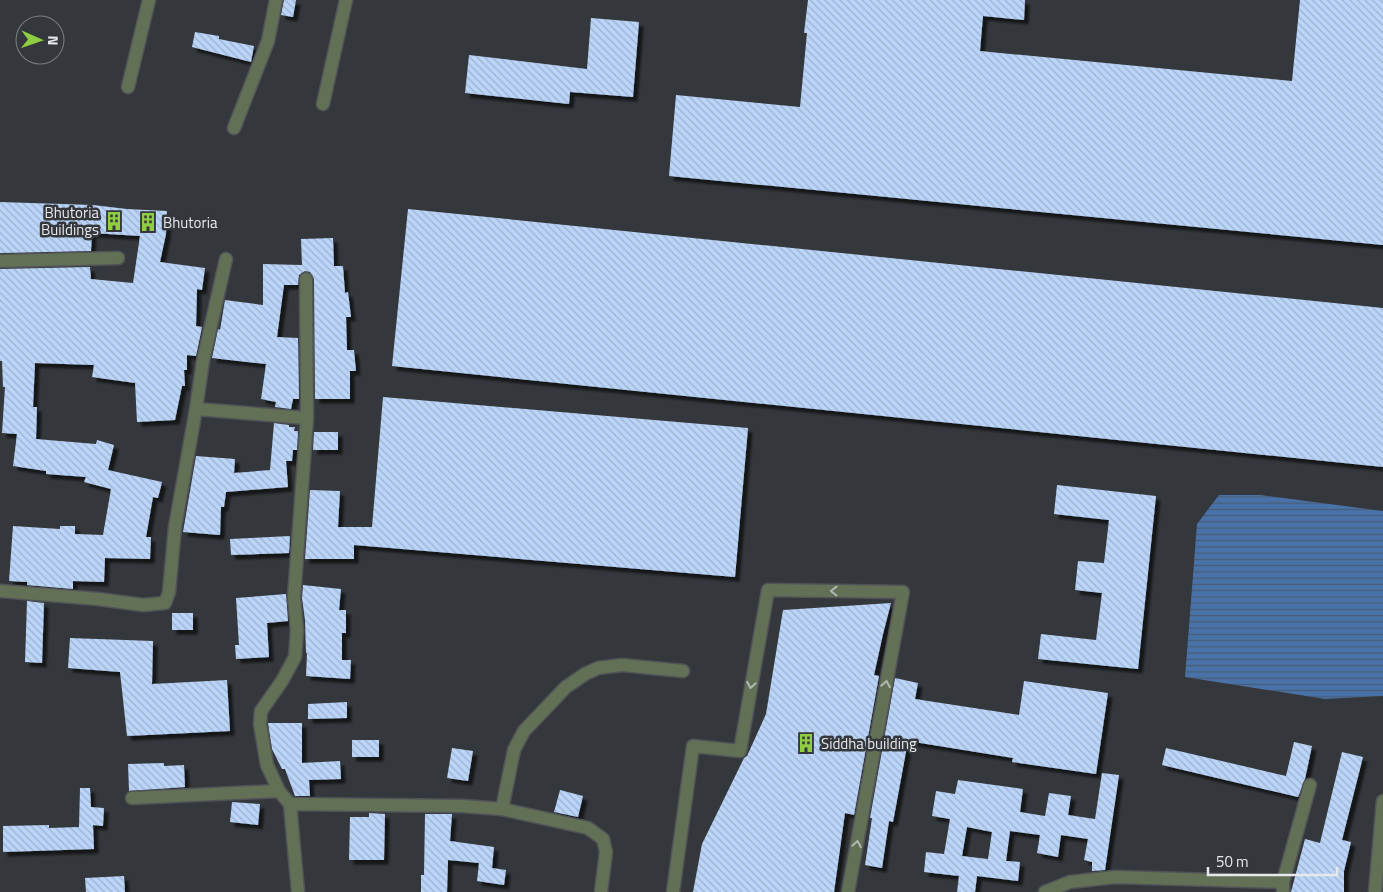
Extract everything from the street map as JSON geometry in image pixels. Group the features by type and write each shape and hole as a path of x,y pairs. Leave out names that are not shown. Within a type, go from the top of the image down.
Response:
{"street":[{"path":"128,87 149,0"},
{"path":"234,128 268,41 276,0"},
{"path":"323,104 346,0"},
{"path":"0,261 118,258"},
{"path":"0,591 98,599 143,606 165,603 169,592 175,527 203,361 226,259"},
{"path":"298,892 290,804 280,791 267,765 260,724 262,711 295,657 297,630 294,598 307,418 306,279"},
{"path":"196,409 307,418"},
{"path":"673,892 693,746 740,751 768,590 903,592 848,892"},
{"path":"502,809 509,768 517,744 524,731 566,687 598,668 622,665 683,671"},
{"path":"1045,892 1070,882 1115,877 1283,887 1310,785"},
{"path":"132,798 280,791"},
{"path":"1375,892 1383,801"},
{"path":"290,804 462,806 502,809 588,828 603,839 606,852 601,892"}],"water":[{"path":"1219,495 1260,495 1383,511 1383,696 1325,699 1185,677 1197,524"}],"building":[{"path":"284,0 296,0 293,17 281,15"},
{"path":"808,0 1025,0 1024,20 983,16 980,51 1292,81 1300,0 1383,0 1383,245 669,176 676,95 800,107 807,33 804,33"},
{"path":"591,18 639,22 633,97 570,92 569,104 465,93 469,55 587,69"},
{"path":"195,32 219,36 219,39 254,46 251,62 192,47"},
{"path":"0,202 93,205 167,211 166,234 160,262 205,268 202,290 197,289 196,326 202,327 196,356 187,355 187,370 184,370 185,386 182,386 175,420 137,422 135,383 92,377 94,365 35,363 33,407 37,407 36,439 96,444 97,440 114,445 108,470 162,482 158,498 153,497 146,537 151,537 150,559 105,558 104,582 73,581 73,589 27,585 27,582 9,581 13,526 60,529 60,526 75,526 75,534 103,535 111,489 84,482 86,477 46,474 46,471 13,466 17,434 2,433 5,387 3,387 2,361 0,361 0,269 90,267 91,279 133,283 140,236 92,233 91,251 0,253"},
{"path":"408,209 1383,308 1383,467 392,366"},
{"path":"333,238 334,266 343,266 345,293 348,292 351,317 346,317 347,350 354,350 356,371 350,371 350,399 315,399 314,279 310,272 305,271 299,275 298,285 284,285 277,337 298,338 299,399 293,399 291,409 275,407 276,402 261,399 266,364 212,358 218,329 220,330 225,300 263,305 263,264 302,265 301,239"},
{"path":"383,397 748,428 735,577 354,545 354,559 305,559 310,490 340,491 338,527 372,527"},
{"path":"274,423 295,427 294,431 298,431 297,450 293,450 292,461 286,461 288,487 226,492 224,507 221,507 220,535 183,532 196,456 235,459 234,473 270,470"},
{"path":"314,432 338,432 338,450 313,450"},
{"path":"1057,485 1156,496 1138,669 1038,659 1041,634 1096,640 1102,593 1075,590 1078,561 1104,563 1109,520 1054,514"},
{"path":"290,536 289,553 231,555 230,539"},
{"path":"303,585 341,589 339,610 346,610 346,633 342,633 342,660 351,660 350,679 306,676 307,653 302,598"},
{"path":"286,594 288,621 267,623 269,657 236,659 235,645 239,645 236,598"},
{"path":"27,601 44,603 42,663 25,662"},
{"name":"Siddha building","path":"891,603 874,675 879,676 854,815 845,813 834,892 693,892 702,844 744,758 747,756 766,714 783,610"},
{"path":"172,613 193,613 193,630 172,630"},
{"path":"70,638 153,641 152,684 227,680 230,731 127,736 120,672 68,668"},
{"path":"895,678 918,683 915,699 1019,715 1024,681 1108,693 1096,774 1012,762 1013,758 908,741 893,822 889,821 882,868 865,865 872,818 870,818"},
{"path":"347,702 347,718 308,719 308,704"},
{"path":"268,723 302,723 302,763 340,761 341,779 309,780 310,796 295,796 285,769 282,769 272,749"},
{"path":"352,740 379,740 379,757 352,757"},
{"path":"1294,742 1312,746 1305,779 1298,797 1162,765 1166,748 1286,776"},
{"path":"452,748 473,751 468,781 447,778"},
{"path":"1342,752 1363,757 1342,840 1351,842 1344,871 1344,892 1291,892 1305,839 1320,843"},
{"path":"164,763 164,766 184,765 185,787 129,791 128,764"},
{"path":"1102,773 1119,775 1105,870 1092,871 1092,862 1084,860 1088,839 1061,835 1058,857 1037,853 1040,835 1010,831 1006,861 1020,862 1018,881 977,876 975,892 957,892 959,876 924,872 926,852 944,854 950,819 932,816 936,791 955,794 958,780 1023,789 1020,812 1045,816 1049,793 1071,796 1068,815 1095,819","holes":["967,827 992,832 988,859 962,856"]},
{"path":"80,788 90,788 91,807 104,808 103,826 93,825 94,849 3,852 3,826 49,825 49,828 79,827"},
{"path":"560,790 583,796 578,817 554,812"},
{"path":"232,802 260,804 258,825 230,822"},
{"path":"369,813 385,814 384,860 349,860 350,817 369,817"},
{"path":"425,814 452,814 450,841 494,847 492,868 506,870 504,885 477,881 479,863 448,860 447,892 421,892 421,875 424,875"},
{"path":"124,876 125,892 86,892 85,878"}],"place":[{"name":"Bhutoria Buildings","path":"114,221"},
{"name":"Bhutoria","path":"148,222"},
{"name":"Siddha building","path":"806,743"}]}
